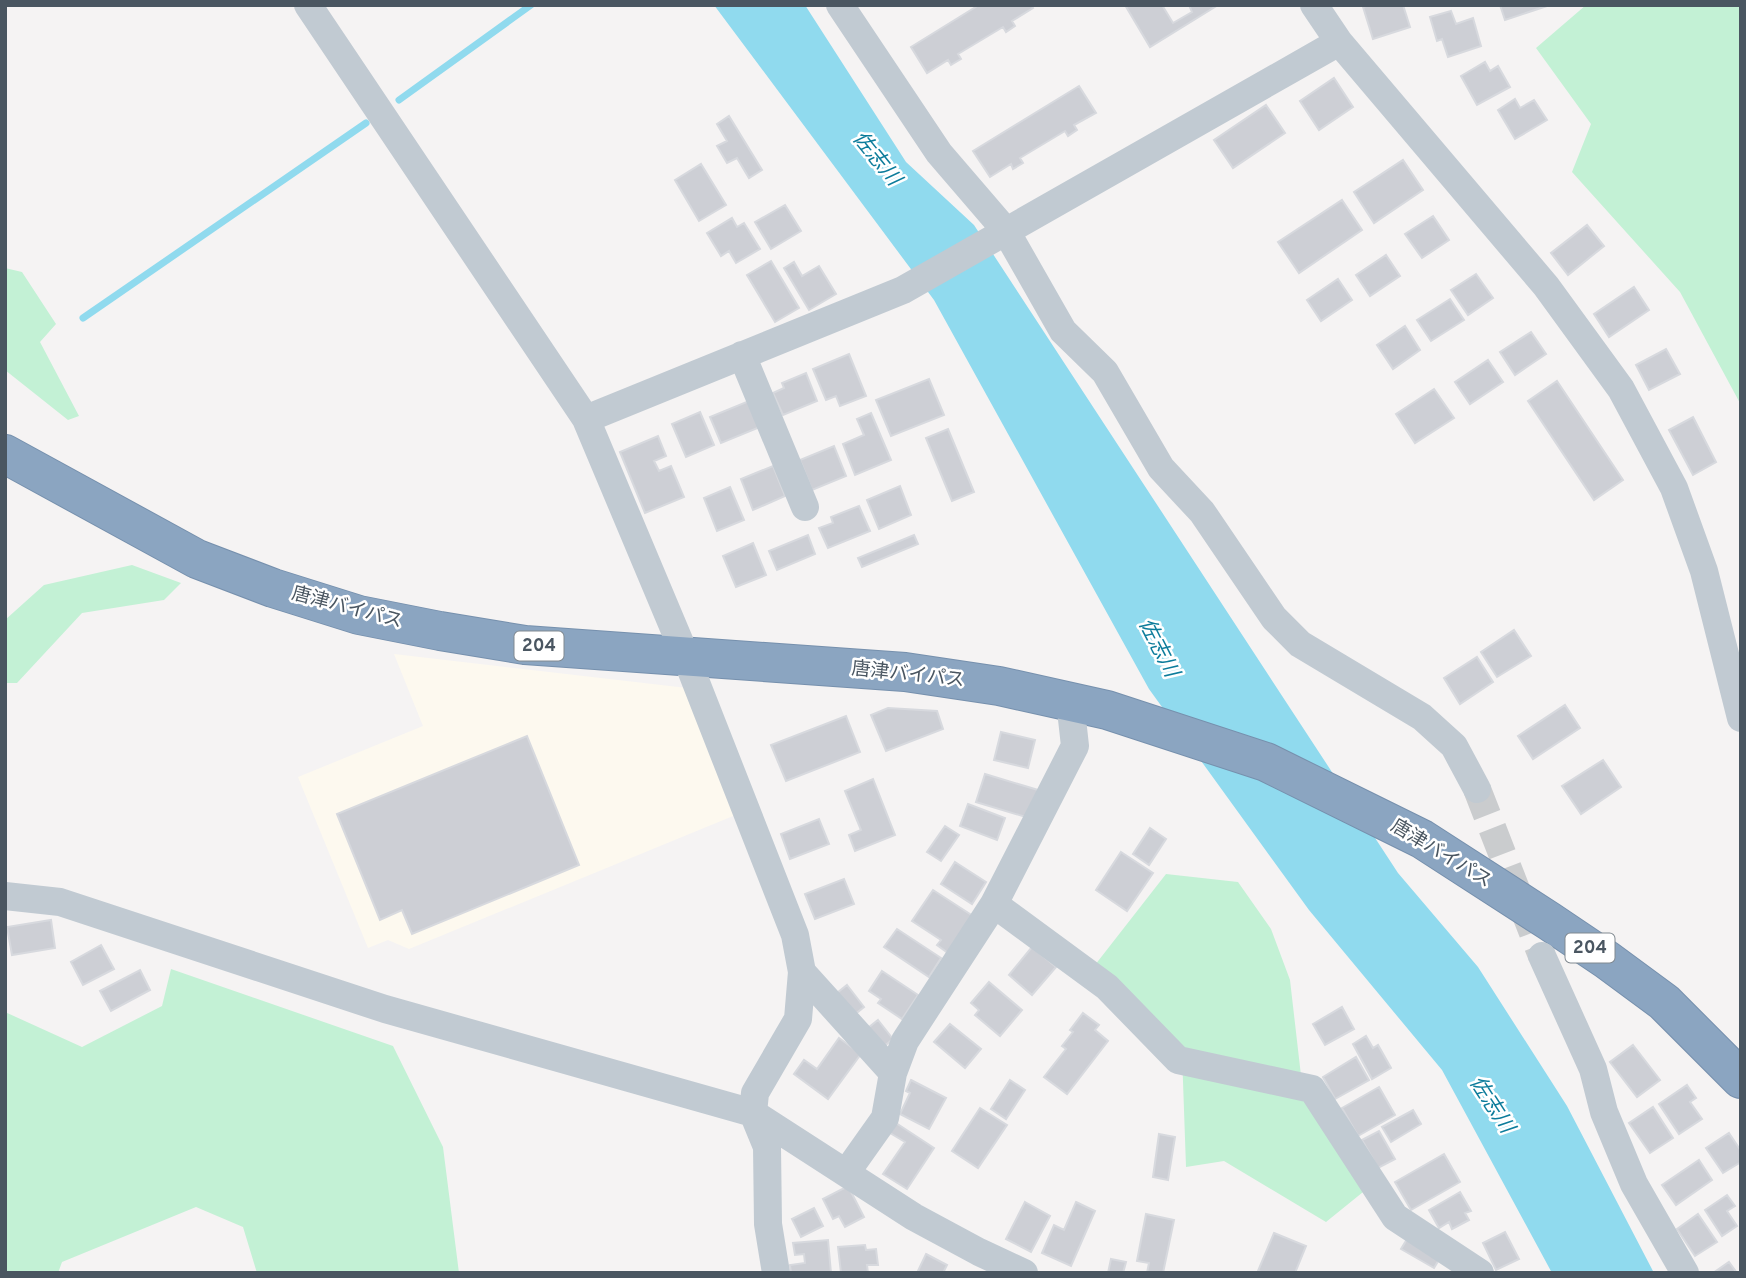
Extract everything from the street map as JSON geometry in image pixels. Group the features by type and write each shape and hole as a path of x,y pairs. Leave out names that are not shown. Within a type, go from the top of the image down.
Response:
{"highway":[{"name":"唐津バイパス","path":"9,464 197,559 273,588 359,615 525,645 905,672 999,686 1107,710 1266,762 1422,839 1626,974 1664,1002 1741,1079"}],"street":[{"path":"308,5 586,419 686,657 795,935 802,972 798,1018 755,1093 753,1113 767,1147 768,1224 776,1273"},
{"path":"840,5 939,153 1006,231 1063,331 1105,373 1161,468 1202,512 1274,618 1300,644 1422,717 1454,746 1478,789"},
{"path":"1318,6 1339,41 1537,275 1621,389 1674,488 1704,572 1741,718"},
{"path":"586,419 903,290 1339,41"},
{"path":"742,355 805,507"},
{"path":"846,1173 886,1118 893,1073 905,1041 994,904 1075,746 1070,701"},
{"path":"5,896 60,902 385,1009 753,1113 914,1217 975,1263 1024,1273"},
{"path":"994,904 1107,987 1178,1060 1312,1089 1395,1217 1480,1273"},
{"path":"1542,956 1593,1069 1604,1112 1634,1184 1685,1273"},
{"path":"802,972 893,1073"}],"shaded area":[{"path":"394,654 687,688 738,814 409,949 388,940 368,948 298,777 423,726"}],"green space":[{"path":"1586,5 1741,5 1741,405 1680,292 1572,172 1591,124 1536,48"},
{"path":"5,268 22,272 56,324 40,342 79,416 68,420 5,370"},
{"path":"132,565 181,583 164,600 82,613 17,683 5,683 5,620 44,585"},
{"path":"1166,874 1238,882 1271,929 1290,980 1303,1093 1368,1188 1326,1222 1224,1161 1186,1167 1182,1053 1095,965"},
{"path":"171,969 393,1046 443,1147 459,1273 257,1273 243,1227 196,1207 62,1262 58,1273 5,1273 5,1012 82,1047 162,1006"}],"water":[{"name":"佐志川","path":"714,5 805,5 906,162 974,225 1398,873 1478,967 1567,1106 1654,1273 1552,1273 1442,1070 1309,910 1149,689 934,300"}],"building":[{"path":"979,5 1031,5 1033,8 1012,21 1015,26 1006,32 1003,27 958,54 961,59 951,65 948,60 927,73 911,47"},
{"path":"1125,5 1162,5 1173,23 1192,12 1189,5 1218,5 1150,47"},
{"path":"1403,5 1410,27 1373,39 1363,7"},
{"path":"1500,5 1546,5 1547,6 1505,20"},
{"path":"1451,11 1456,24 1473,18 1481,46 1448,57 1442,39 1437,41 1430,17"},
{"path":"1485,62 1490,71 1498,66 1510,87 1477,105 1461,76"},
{"path":"1334,78 1353,107 1319,130 1300,101"},
{"path":"1079,86 1096,113 1074,125 1077,130 1068,136 1065,131 1020,158 1023,163 1013,169 1011,164 990,177 973,151"},
{"path":"1515,99 1520,108 1534,100 1547,120 1515,139 1498,110"},
{"path":"1266,105 1285,133 1233,168 1214,140"},
{"path":"729,116 762,170 749,178 737,158 727,163 717,146 727,141 717,124"},
{"path":"1403,160 1423,190 1374,223 1354,192"},
{"path":"701,164 726,205 699,221 675,180"},
{"path":"1342,200 1362,230 1299,273 1278,242"},
{"path":"785,205 801,231 771,249 755,222"},
{"path":"1433,216 1449,240 1422,258 1405,234"},
{"path":"732,218 737,227 744,223 760,249 736,263 729,251 721,256 707,233"},
{"path":"1587,225 1604,246 1568,275 1551,253"},
{"path":"1386,255 1400,276 1370,296 1356,275"},
{"path":"771,261 799,308 775,322 747,275"},
{"path":"794,262 802,276 819,266 836,294 809,310 784,268"},
{"path":"1476,274 1493,298 1468,315 1451,290"},
{"path":"1338,279 1352,300 1321,321 1307,300"},
{"path":"1634,287 1649,310 1609,337 1594,314"},
{"path":"1450,299 1464,320 1431,341 1417,320"},
{"path":"1405,326 1420,350 1393,369 1377,345"},
{"path":"1531,332 1546,354 1515,375 1500,352"},
{"path":"1666,349 1680,374 1649,390 1636,365"},
{"path":"849,354 866,396 840,406 836,396 826,400 813,369"},
{"path":"1488,360 1503,382 1470,404 1455,382"},
{"path":"806,373 817,401 783,415 773,393 784,388 782,383"},
{"path":"929,379 944,415 891,436 876,400"},
{"path":"1557,381 1623,480 1594,500 1528,401"},
{"path":"1434,389 1454,418 1415,443 1396,414"},
{"path":"749,401 760,427 721,443 710,417"},
{"path":"700,412 714,445 686,457 672,424"},
{"path":"871,413 891,460 855,475 843,444 864,435 857,419"},
{"path":"1693,417 1716,462 1693,475 1669,430"},
{"path":"948,429 974,492 952,501 926,438"},
{"path":"658,436 666,456 654,461 659,471 671,466 684,497 645,513 620,452"},
{"path":"834,446 846,476 812,490 800,460"},
{"path":"773,466 785,496 753,510 741,479"},
{"path":"900,486 911,515 879,529 867,500"},
{"path":"730,487 744,520 717,531 704,498"},
{"path":"859,506 870,531 828,548 819,528 833,523 831,517"},
{"path":"808,535 815,554 777,570 769,551"},
{"path":"914,535 918,544 862,567 858,558"},
{"path":"753,543 766,575 736,587 723,556"},
{"path":"1514,630 1531,656 1497,677 1481,652"},
{"path":"1477,657 1493,682 1460,704 1444,678"},
{"path":"1565,705 1580,728 1533,759 1518,736"},
{"path":"888,708 937,711 943,729 886,751 871,715"},
{"path":"846,716 860,752 786,781 771,745"},
{"path":"1001,732 1035,740 1028,768 994,760"},
{"path":"527,736 579,865 412,934 402,910 380,920 337,814"},
{"path":"1603,760 1621,787 1581,814 1562,786"},
{"path":"985,774 1038,790 1029,818 976,802"},
{"path":"873,779 895,835 855,851 849,835 861,830 845,791"},
{"path":"968,804 1005,818 997,840 960,826"},
{"path":"819,819 829,844 790,859 781,834"},
{"path":"945,826 959,835 941,861 927,852"},
{"path":"1150,828 1166,839 1149,865 1133,854"},
{"path":"1121,852 1153,873 1127,911 1096,890"},
{"path":"955,862 986,882 972,904 941,884"},
{"path":"844,879 854,904 815,919 805,894"},
{"path":"933,890 973,916 948,953 937,945 941,940 912,921"},
{"path":"51,920 55,948 12,955 7,927"},
{"path":"897,929 941,958 929,977 884,947"},
{"path":"101,945 114,969 83,985 71,962"},
{"path":"1032,947 1056,967 1032,995 1009,975"},
{"path":"140,970 150,990 111,1011 100,991"},
{"path":"882,971 918,995 902,1019 878,1003 881,999 869,991"},
{"path":"989,982 1022,1010 1000,1036 975,1015 979,1010 971,1003"},
{"path":"847,985 864,1007 854,1015 837,993"},
{"path":"1342,1007 1354,1029 1325,1045 1313,1024"},
{"path":"1083,1013 1099,1025 1095,1030 1108,1041 1067,1094 1044,1077 1066,1049 1062,1046"},
{"path":"878,1020 893,1039 883,1047 868,1028"},
{"path":"950,1024 981,1049 965,1068 934,1042"},
{"path":"1366,1036 1373,1048 1378,1045 1391,1068 1372,1079 1353,1044"},
{"path":"839,1038 861,1054 828,1099 794,1074 804,1060 817,1069"},
{"path":"1633,1045 1660,1080 1637,1097 1610,1062"},
{"path":"1356,1057 1369,1080 1335,1099 1323,1077"},
{"path":"911,1080 946,1098 929,1129 900,1114 910,1093 906,1091"},
{"path":"1010,1080 1025,1090 1006,1119 991,1109"},
{"path":"1687,1085 1696,1098 1690,1102 1702,1119 1679,1134 1659,1104"},
{"path":"1379,1087 1395,1115 1358,1136 1342,1108"},
{"path":"1653,1107 1673,1138 1650,1153 1629,1123"},
{"path":"980,1108 1007,1125 978,1168 952,1151"},
{"path":"1413,1110 1421,1124 1391,1142 1382,1127"},
{"path":"896,1123 934,1148 907,1189 883,1174 905,1142 890,1133"},
{"path":"1379,1131 1395,1159 1378,1168 1362,1140"},
{"path":"1729,1133 1741,1151 1741,1162 1723,1173 1706,1148"},
{"path":"1159,1134 1175,1137 1168,1180 1153,1177"},
{"path":"1444,1154 1460,1182 1411,1210 1395,1182"},
{"path":"1699,1160 1712,1180 1676,1205 1662,1185"},
{"path":"848,1186 864,1217 845,1227 839,1216 833,1219 823,1199"},
{"path":"1460,1192 1471,1211 1465,1213 1469,1220 1452,1229 1449,1222 1439,1228 1429,1210"},
{"path":"1727,1195 1735,1206 1727,1211 1737,1226 1722,1236 1705,1210"},
{"path":"1025,1202 1050,1216 1031,1252 1006,1239"},
{"path":"1076,1202 1095,1211 1071,1266 1042,1253 1054,1225 1064,1230"},
{"path":"814,1208 823,1226 801,1237 792,1219"},
{"path":"1146,1214 1174,1220 1163,1273 1147,1273 1149,1263 1137,1261"},
{"path":"1698,1214 1717,1242 1695,1256 1677,1229"},
{"path":"1505,1232 1519,1259 1496,1270 1483,1243"},
{"path":"1274,1233 1306,1246 1295,1273 1258,1271"},
{"path":"1407,1239 1440,1258 1434,1268 1401,1249"},
{"path":"828,1240 831,1273 791,1273 790,1265 805,1263 804,1254 795,1255 793,1243"},
{"path":"865,1245 866,1250 876,1249 878,1265 867,1265 868,1273 841,1273 838,1247"},
{"path":"926,1254 947,1265 943,1273 917,1273"},
{"path":"1111,1259 1126,1262 1123,1273 1108,1273"},
{"path":"1729,1262 1737,1273 1713,1273"}],"waterway":[{"path":"399,100 531,5"},
{"path":"83,318 366,123"}],"tunnel":[{"path":"1477,789 1542,956"}]}
